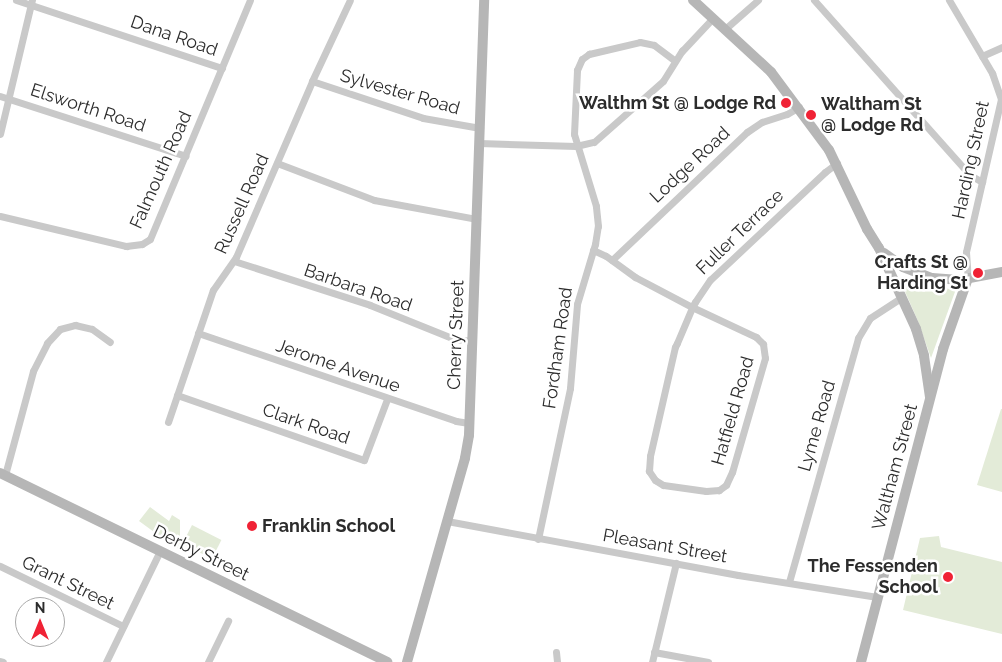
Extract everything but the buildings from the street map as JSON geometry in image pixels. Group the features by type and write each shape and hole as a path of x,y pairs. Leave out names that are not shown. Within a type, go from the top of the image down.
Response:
{"street":[{"name":"Dana Road","path":"16,0 32,2 222,68"},
{"name":"Falmouth Road","path":"0,216 120,245 142,244 153,235 250,0"},
{"name":"Russell Road","path":"168,422 213,290 234,261 312,81 350,0"},
{"name":"Cherry Street","path":"407,662 466,452 469,423 484,0"},
{"name":"Waltham Street","path":"692,0 771,72 799,107 837,163 867,229 879,248 902,297 921,344 930,397"},
{"path":"725,29 758,0"},
{"path":"814,0 970,175 982,182"},
{"name":"Harding Street","path":"950,0 999,89 1001,102 966,255 968,278"},
{"path":"0,134 32,2"},
{"path":"479,144 576,146 597,140 663,81 685,48 712,19"},
{"name":"Fordham Road","path":"538,539 570,388 577,304 597,234 597,214 573,131 575,76 584,57 596,52 644,42 657,46 675,61"},
{"path":"982,56 1002,47"},
{"name":"Sylvester Road","path":"312,81 432,121 480,128"},
{"name":"Elsworth Road","path":"0,96 186,156"},
{"name":"Lodge Road","path":"612,260 751,129 762,122 787,114 799,107"},
{"path":"277,163 374,200 477,219"},
{"name":"Fuller Terrace","path":"683,488 657,482 651,476 649,465 673,354 692,307 701,291 713,277 837,163"},
{"path":"879,248 898,265 922,276 942,280 1002,272"},
{"name":"Hatfield Road","path":"593,250 612,260 636,277 692,307 758,338 764,344 765,355 729,480 724,487 713,492 683,488"},
{"name":"Barbara Road","path":"234,261 370,305 454,339 472,342"},
{"name":"Waltham Street","path":"861,662 930,397 951,322 968,278"},
{"name":"Lyme Road","path":"789,582 858,338 870,318 902,297"},
{"path":"3,474 33,371 47,343 60,329 75,325 92,329 110,342"},
{"name":"Jerome Avenue","path":"198,333 456,422 469,423"},
{"name":"Clark Road","path":"177,395 364,460 387,399"},
{"name":"Derby Street","path":"3,474 387,662"},
{"name":"Pleasant Street","path":"447,521 538,539 877,597"},
{"path":"106,662 160,551"},
{"path":"652,662 676,563"},
{"name":"Grant Street","path":"0,566 123,626"},
{"path":"208,662 228,621"},
{"path":"556,652 557,662"},
{"path":"654,652 708,662"}],"green space":[{"path":"899,278 927,287 956,289 931,358 918,321"},
{"path":"1002,409 1002,492 977,485"},
{"path":"150,507 169,521 172,515 180,520 180,551 139,521"},
{"path":"192,525 221,540 212,559 182,544"},
{"path":"939,536 941,547 1002,562 1002,634 903,610 920,538"}],"place":[{"name":"Walthm St @ Lodge Rd","path":"786,103"},
{"name":"Waltham St @ Lodge Rd","path":"811,115"},
{"name":"Crafts St @ Harding St","path":"978,273"},
{"name":"Franklin School","path":"252,526"},
{"name":"The Fessenden School","path":"948,577"}]}
